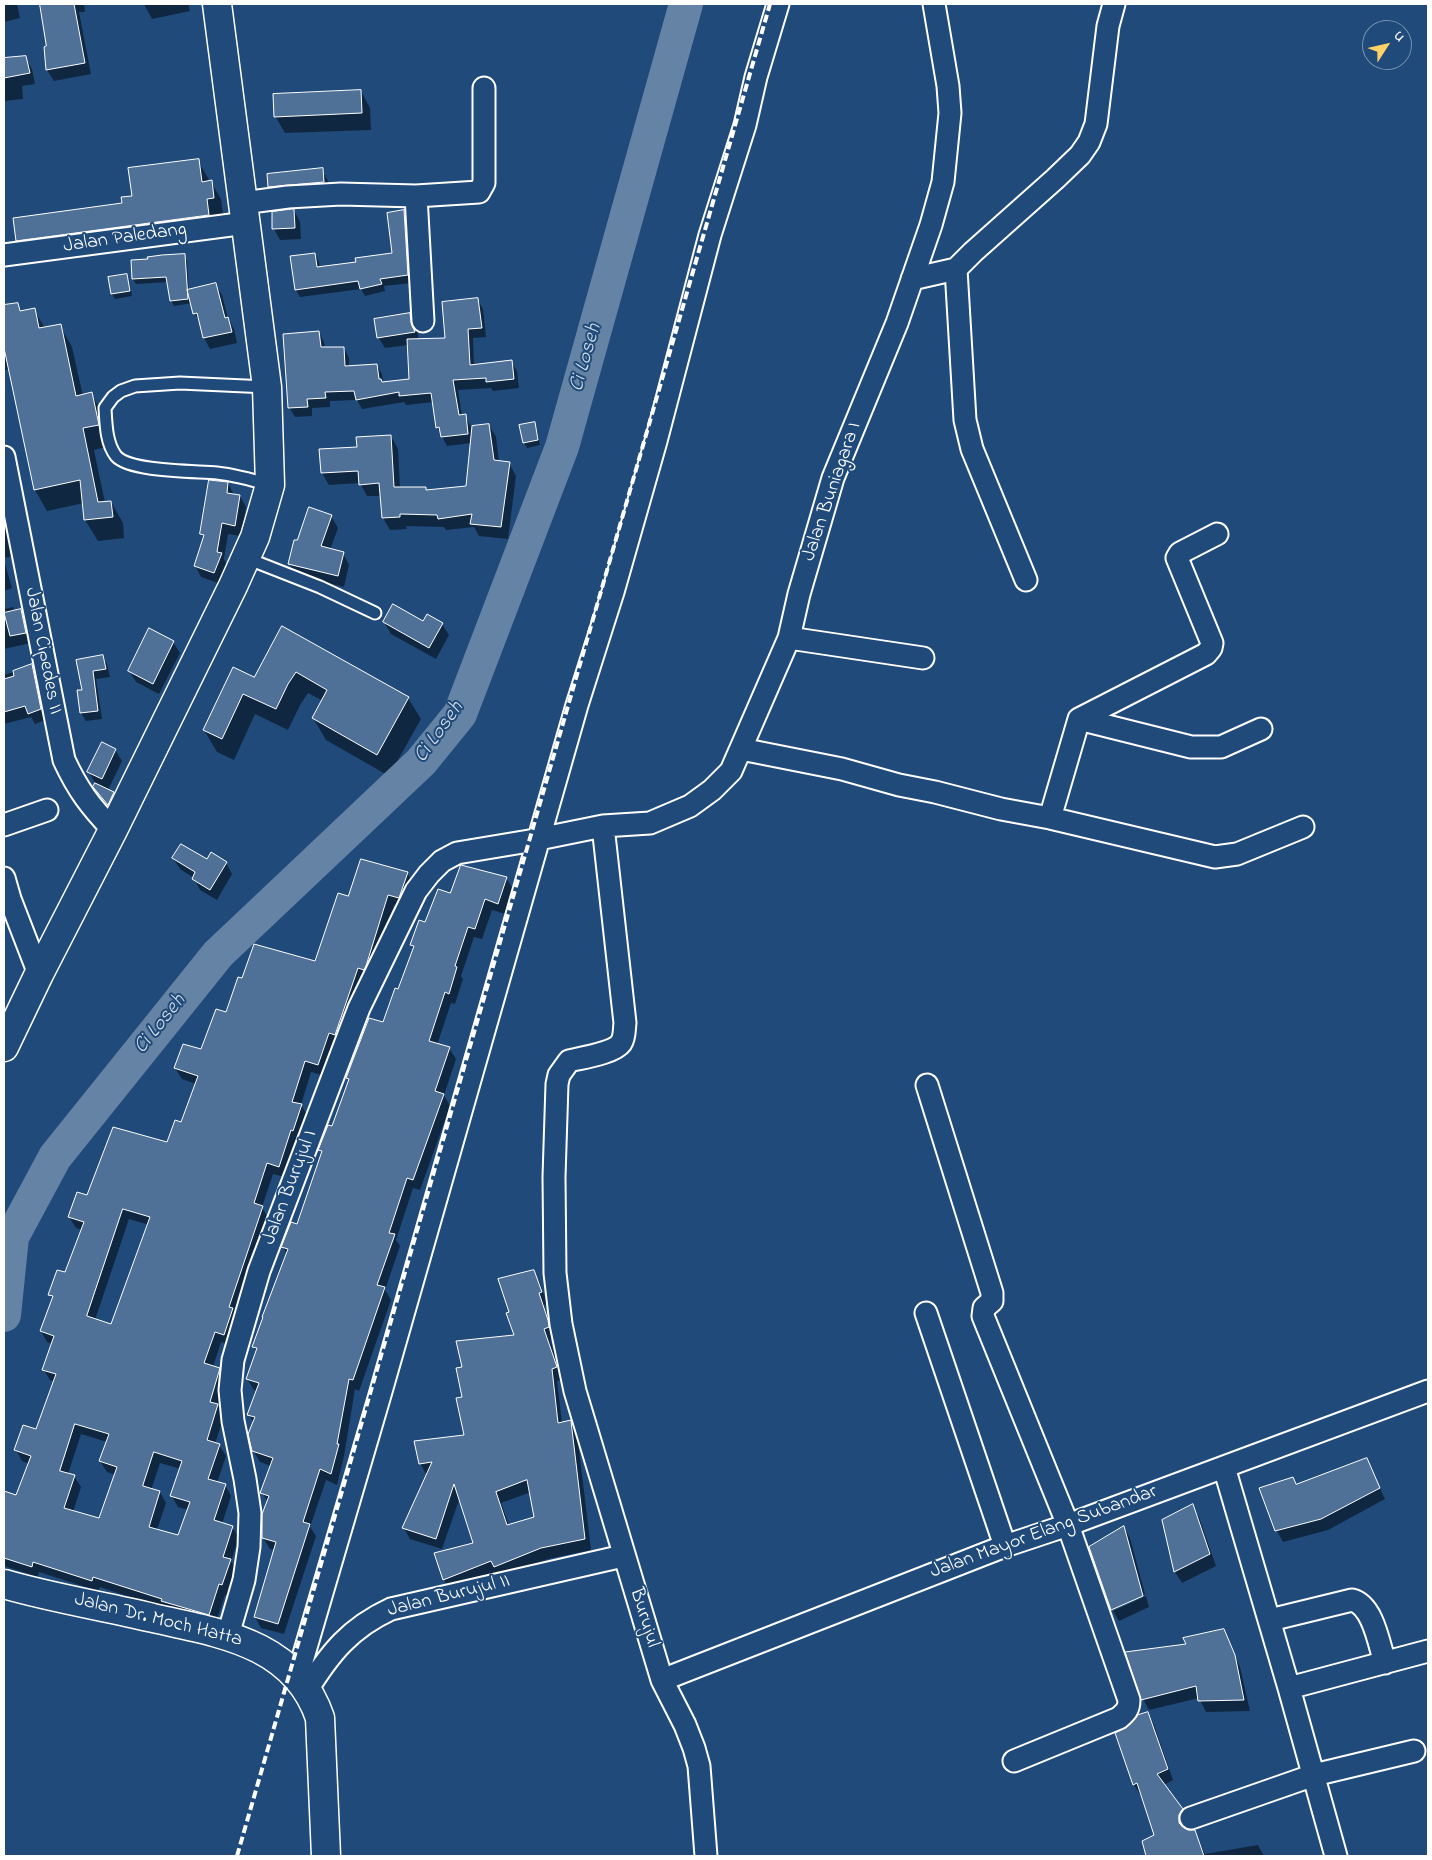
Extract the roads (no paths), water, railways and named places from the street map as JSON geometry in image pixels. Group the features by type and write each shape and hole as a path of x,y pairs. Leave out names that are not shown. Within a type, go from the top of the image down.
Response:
{"highway":[{"path":"4,1047 246,558 263,514 270,485 268,387 217,4"},
{"name":"Jalan Dr. Moch Hatta","path":"6,1588 228,1635 273,1657 302,1684 316,1706 322,1729 326,1856"}],"street":[{"path":"302,1684 382,1385 576,705 613,592 656,441 700,272 745,125 756,78 778,4"},
{"name":"Jalan Buniagara I","path":"538,839 603,826 650,823 690,806 712,790 731,770 741,749 789,638 799,594 833,478 897,323 931,225 943,182 950,113 948,86 934,4"},
{"path":"912,279 956,269 1080,155 1089,142 1096,124 1108,26 1114,4"},
{"name":"Jalan Paledang","path":"4,255 244,213 288,197 341,194 416,196 475,193 482,188 484,174 484,88"},
{"path":"416,196 422,321"},
{"path":"956,269 965,420 972,449 1026,580"},
{"name":"Jalan Cipedes II","path":"4,457 64,760 76,787 112,830"},
{"path":"1050,818 1079,719 1209,651 1212,644 1177,558 1180,553 1217,534"},
{"path":"789,638 923,658"},
{"path":"1079,719 1191,747 1221,747 1262,729"},
{"path":"741,749 842,769 1001,809 1050,818 1215,857 1237,854 1303,827"},
{"path":"4,826 47,810"},
{"name":"Burujul","path":"603,826 624,1013 624,1033 622,1041 616,1048 569,1061 559,1075 554,1177 555,1273 561,1324 575,1391 623,1556 662,1680 685,1725 699,1766 706,1856"},
{"name":"Jalan Burujul I","path":"228,1635 238,1602 248,1556 250,1513 233,1421 230,1390 233,1360 260,1271 359,1008 416,892 429,874 442,862 457,853 538,839"},
{"path":"4,878 10,899 39,974"},
{"path":"927,1085 992,1292 992,1301 984,1308 983,1316 1068,1525 1129,1700 1129,1707 1120,1718 1014,1761"},
{"path":"926,1314 1005,1546"},
{"name":"Jalan Mayor Elang Subandar","path":"662,1680 1005,1546 1068,1525 1428,1391"},
{"path":"1224,1467 1270,1620 1336,1856"},
{"name":"Jalan Burujul II","path":"302,1684 350,1634 371,1618 391,1609 623,1556"},
{"path":"1270,1620 1352,1600 1358,1601 1367,1611 1384,1663"},
{"path":"1289,1688 1428,1651"},
{"path":"1191,1818 1314,1775 1414,1751"}],"lane":[{"path":"268,387 180,383 135,386 113,397 105,408 109,443 117,456 124,462 142,467 244,478 270,485"},
{"path":"246,558 320,587 375,613"}],"waterway":[{"name":"Ci Loseh","path":"4,1315 12,1237 55,1157 218,954 421,762 460,714 562,447 686,4"}],"railway":[{"path":"237,1856 770,4"}]}
